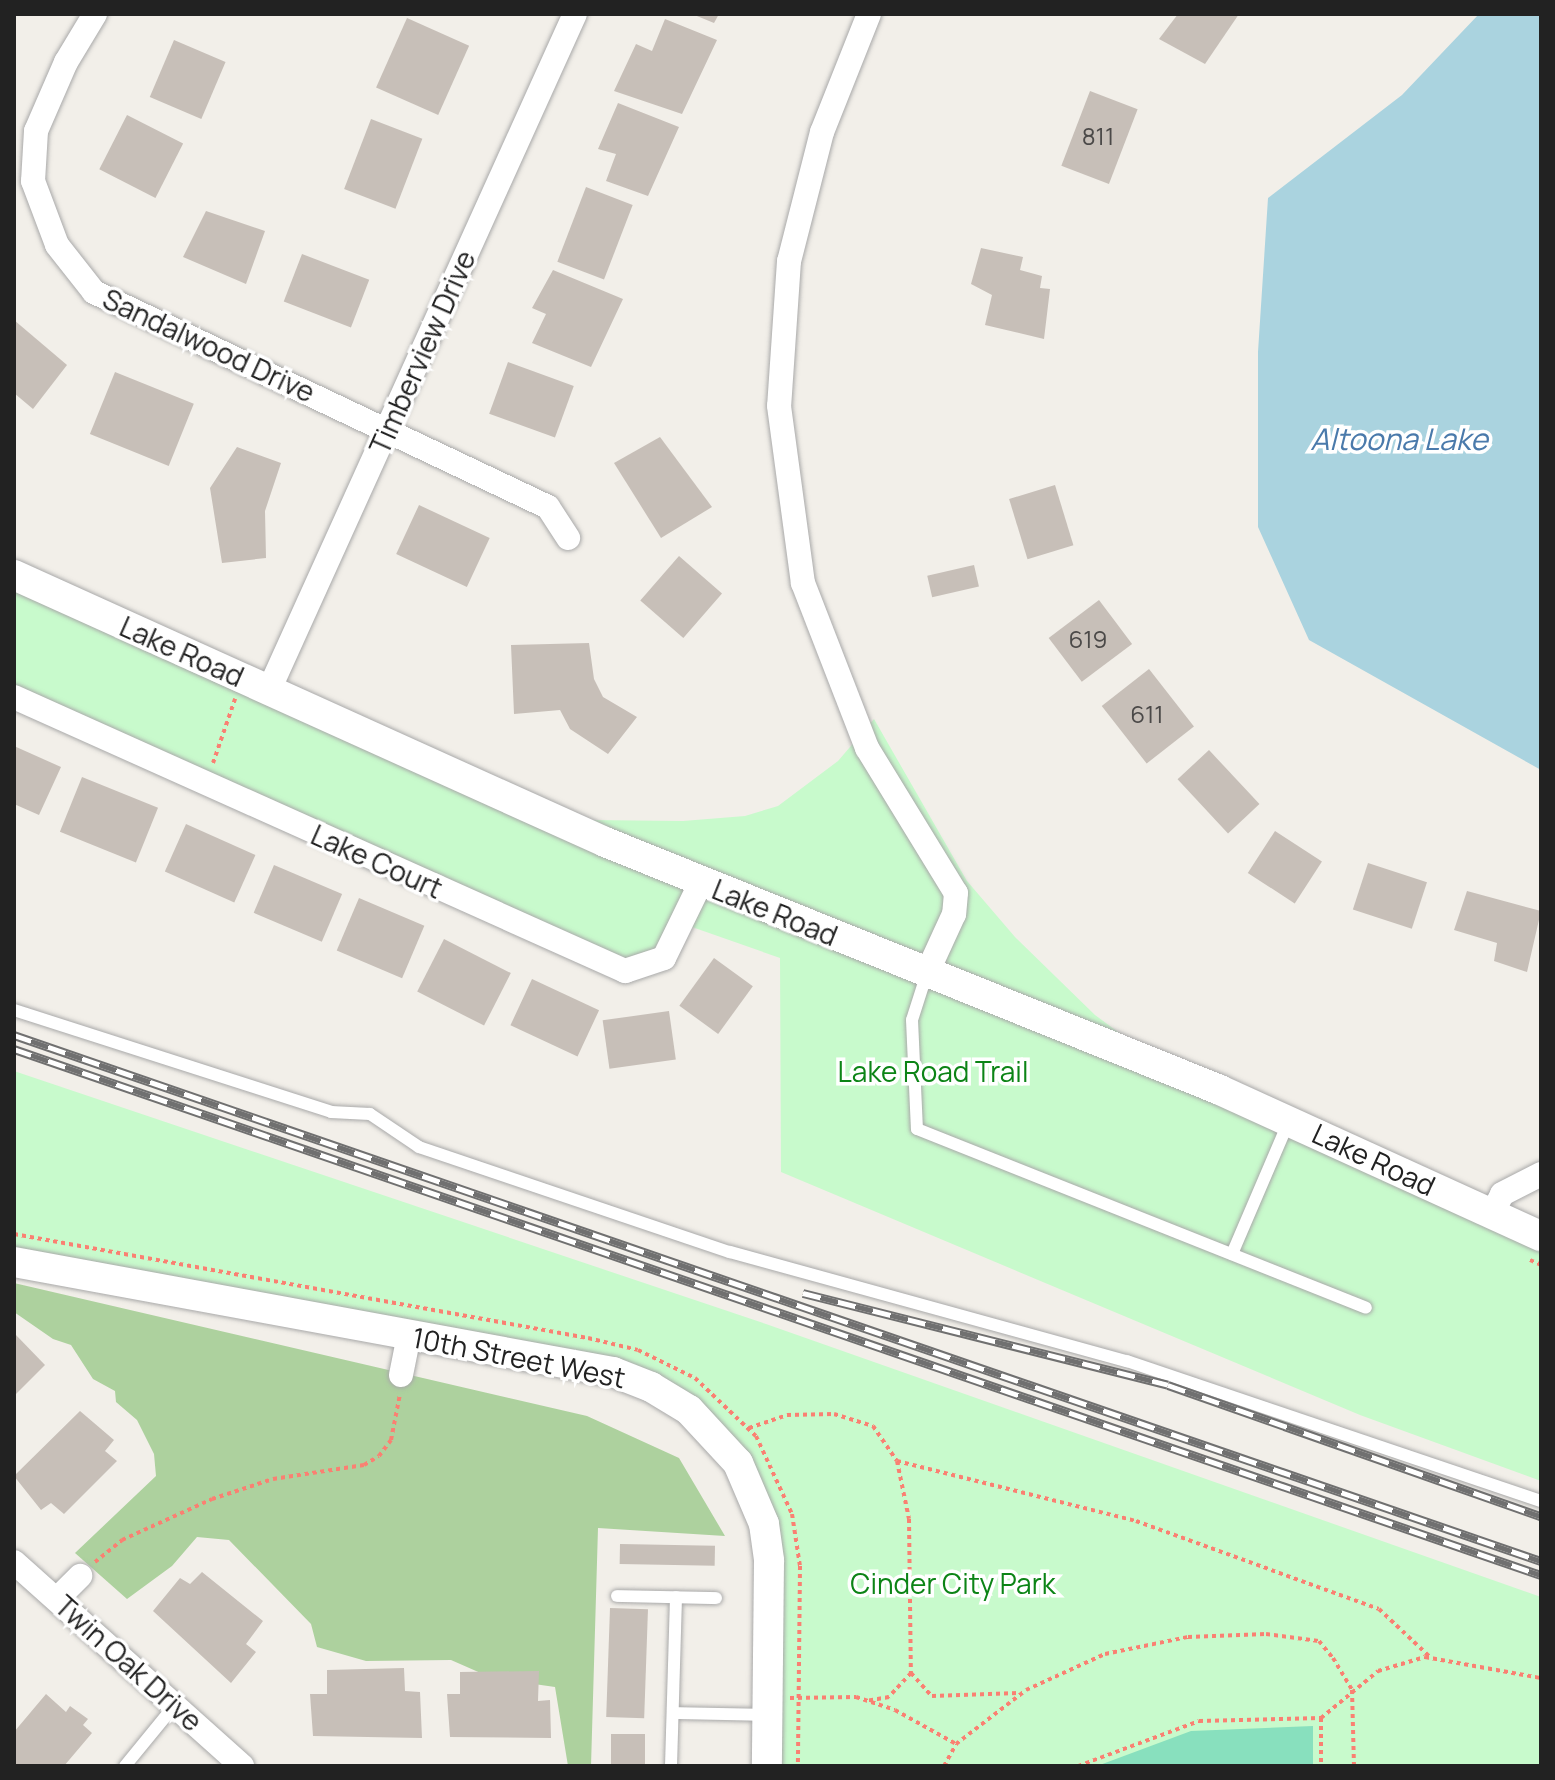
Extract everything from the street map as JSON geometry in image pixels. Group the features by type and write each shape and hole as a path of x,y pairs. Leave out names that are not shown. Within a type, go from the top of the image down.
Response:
{"street":[{"name":"Sandalwood Drive","path":"95,14 66,62 36,131 33,181 57,245 94,292 548,507 568,538"},
{"name":"Timberview Drive","path":"257,684 387,429 575,14"},
{"path":"869,14 822,132 789,261 779,406 803,583 867,748 956,893 954,914 927,973"},
{"name":"Lake Road","path":"14,575 701,882 1289,1120 1541,1236"},
{"name":"Lake Court","path":"14,697 625,971 664,958 701,882"},
{"path":"1492,1214 1502,1194 1541,1174"},
{"name":"10th Street West","path":"14,1262 613,1372 661,1392 707,1425 738,1463 764,1524 769,1561 767,1766"},
{"path":"401,1375 409,1335"},
{"name":"Twin Oak Drive","path":"14,1562 242,1766"},
{"path":"57,1599 80,1576"}],"lane":[{"path":"927,973 912,1020 917,1129 1366,1308"},
{"path":"14,1010 331,1112 370,1114 419,1147 730,1252 1127,1361 1541,1501"},
{"path":"1232,1254 1289,1120"},
{"path":"617,1596 716,1598"},
{"path":"671,1766 676,1597"},
{"path":"125,1766 175,1705"},
{"path":"673,1713 768,1707"}],"path":[{"path":"206,784 257,684"},
{"path":"14,1234 615,1344 666,1361 695,1378 749,1428 784,1487 798,1543 798,1766"},
{"path":"80,1576 122,1540 212,1499 273,1479 364,1465 379,1456 398,1415 401,1375"},
{"path":"749,1428 787,1415 834,1414 873,1426 897,1461 909,1519 911,1673 932,1696 1022,1693"},
{"path":"897,1461 1136,1521 1379,1609 1430,1657"},
{"path":"944,1766 956,1744 1022,1693 1105,1654 1188,1637 1266,1634 1319,1641 1352,1690 1354,1766"},
{"path":"1078,1766 1199,1721 1321,1718 1378,1671 1430,1657 1541,1678"},
{"path":"768,1707 799,1697 867,1701 889,1697 911,1673"},
{"path":"867,1701 895,1710 956,1744"},
{"path":"1321,1718 1321,1766"}],"green space":[{"name":"Lake Road Trail","path":"14,569 589,820 683,821 745,816 778,806 838,761 874,719 967,881 1015,937 1095,1015 1129,1040 1541,1247 1541,1481 1360,1415 781,1172 780,958 672,920 652,953 621,960 14,687"},
{"name":"Cinder City Park","path":"14,1071 766,1324 1541,1597 1541,1766 767,1766 769,1561 749,1483 651,1387 14,1262"},
{"path":"14,1283 587,1416 679,1458 725,1536 598,1528 591,1766 568,1766 555,1687 492,1678 451,1660 366,1661 317,1647 311,1624 229,1540 197,1537 172,1566 127,1599 75,1553 156,1476 154,1454 137,1420 116,1402 115,1391 93,1379 71,1345 53,1339 14,1312"},
{"path":"1313,1726 1313,1766 1097,1766 1191,1731"}],"water":[{"name":"Altoona Lake","path":"1479,14 1541,14 1541,770 1309,640 1258,527 1258,352 1268,198 1402,95"}],"building":[{"path":"692,14 719,14 714,23"},
{"path":"1178,14 1239,14 1205,64 1159,39"},
{"path":"407,18 469,46 438,115 376,87"},
{"path":"665,19 717,40 682,114 614,91 636,44 652,51"},
{"path":"174,40 226,62 201,119 150,97"},
{"path":"1090,91 1138,109 1109,184 1061,166"},
{"path":"618,103 679,127 648,196 606,181 616,154 598,149"},
{"path":"127,115 183,144 155,198 99,169"},
{"path":"371,119 422,139 395,209 344,189"},
{"path":"586,187 633,205 604,280 557,262"},
{"path":"206,211 265,231 246,284 183,257"},
{"path":"981,248 1023,257 1020,270 1042,276 1040,288 1050,289 1044,339 985,325 992,295 971,284"},
{"path":"302,254 369,280 351,327 284,302"},
{"path":"553,270 623,299 591,367 532,343 546,314 532,308"},
{"path":"14,320 67,365 33,409 14,393"},
{"path":"508,362 574,386 555,438 489,414"},
{"path":"115,372 194,404 169,466 90,434"},
{"path":"660,437 712,507 661,538 614,463"},
{"path":"237,447 281,463 265,511 266,558 222,563 210,488"},
{"path":"1055,485 1073,545 1028,559 1009,499"},
{"path":"419,505 490,538 467,587 396,554"},
{"path":"679,556 722,593 683,638 640,601"},
{"path":"974,565 979,586 932,597 927,576"},
{"path":"1099,600 1132,644 1082,682 1049,638"},
{"path":"589,643 594,679 603,697 637,717 608,754 570,729 560,710 514,714 511,645"},
{"path":"1149,669 1194,727 1147,763 1102,706"},
{"path":"14,746 61,767 39,815 14,804"},
{"path":"1209,750 1259,804 1228,833 1178,779"},
{"path":"82,777 158,808 136,862 60,832"},
{"path":"186,824 255,855 234,902 165,872"},
{"path":"1275,831 1322,861 1295,903 1248,873"},
{"path":"1368,863 1427,882 1412,929 1353,910"},
{"path":"274,865 342,894 322,942 254,913"},
{"path":"1467,891 1541,911 1527,972 1494,961 1497,943 1454,930"},
{"path":"359,898 424,926 402,978 337,950"},
{"path":"444,939 511,973 484,1026 417,992"},
{"path":"714,958 753,986 718,1034 679,1006"},
{"path":"532,979 599,1010 578,1056 510,1025"},
{"path":"669,1011 676,1060 609,1069 603,1020"},
{"path":"14,1333 45,1365 14,1396"},
{"path":"80,1411 114,1440 105,1451 117,1461 64,1514 51,1503 41,1510 14,1476"},
{"path":"620,1544 715,1546 715,1566 620,1564"},
{"path":"202,1572 263,1621 246,1644 256,1652 231,1683 153,1611 180,1578 190,1584"},
{"path":"610,1608 648,1609 644,1718 606,1717"},
{"path":"404,1668 405,1691 420,1692 422,1738 313,1736 310,1694 327,1694 327,1670"},
{"path":"539,1671 538,1701 550,1700 551,1738 450,1737 447,1694 460,1694 460,1672"},
{"path":"46,1694 66,1712 70,1706 88,1719 83,1725 92,1733 64,1766 14,1766 14,1732"},
{"path":"611,1734 645,1734 645,1766 611,1766"}],"railway":[{"path":"14,1035 1541,1561"},
{"path":"14,1049 1541,1575"},
{"path":"803,1293 1168,1385 1541,1516"}]}
